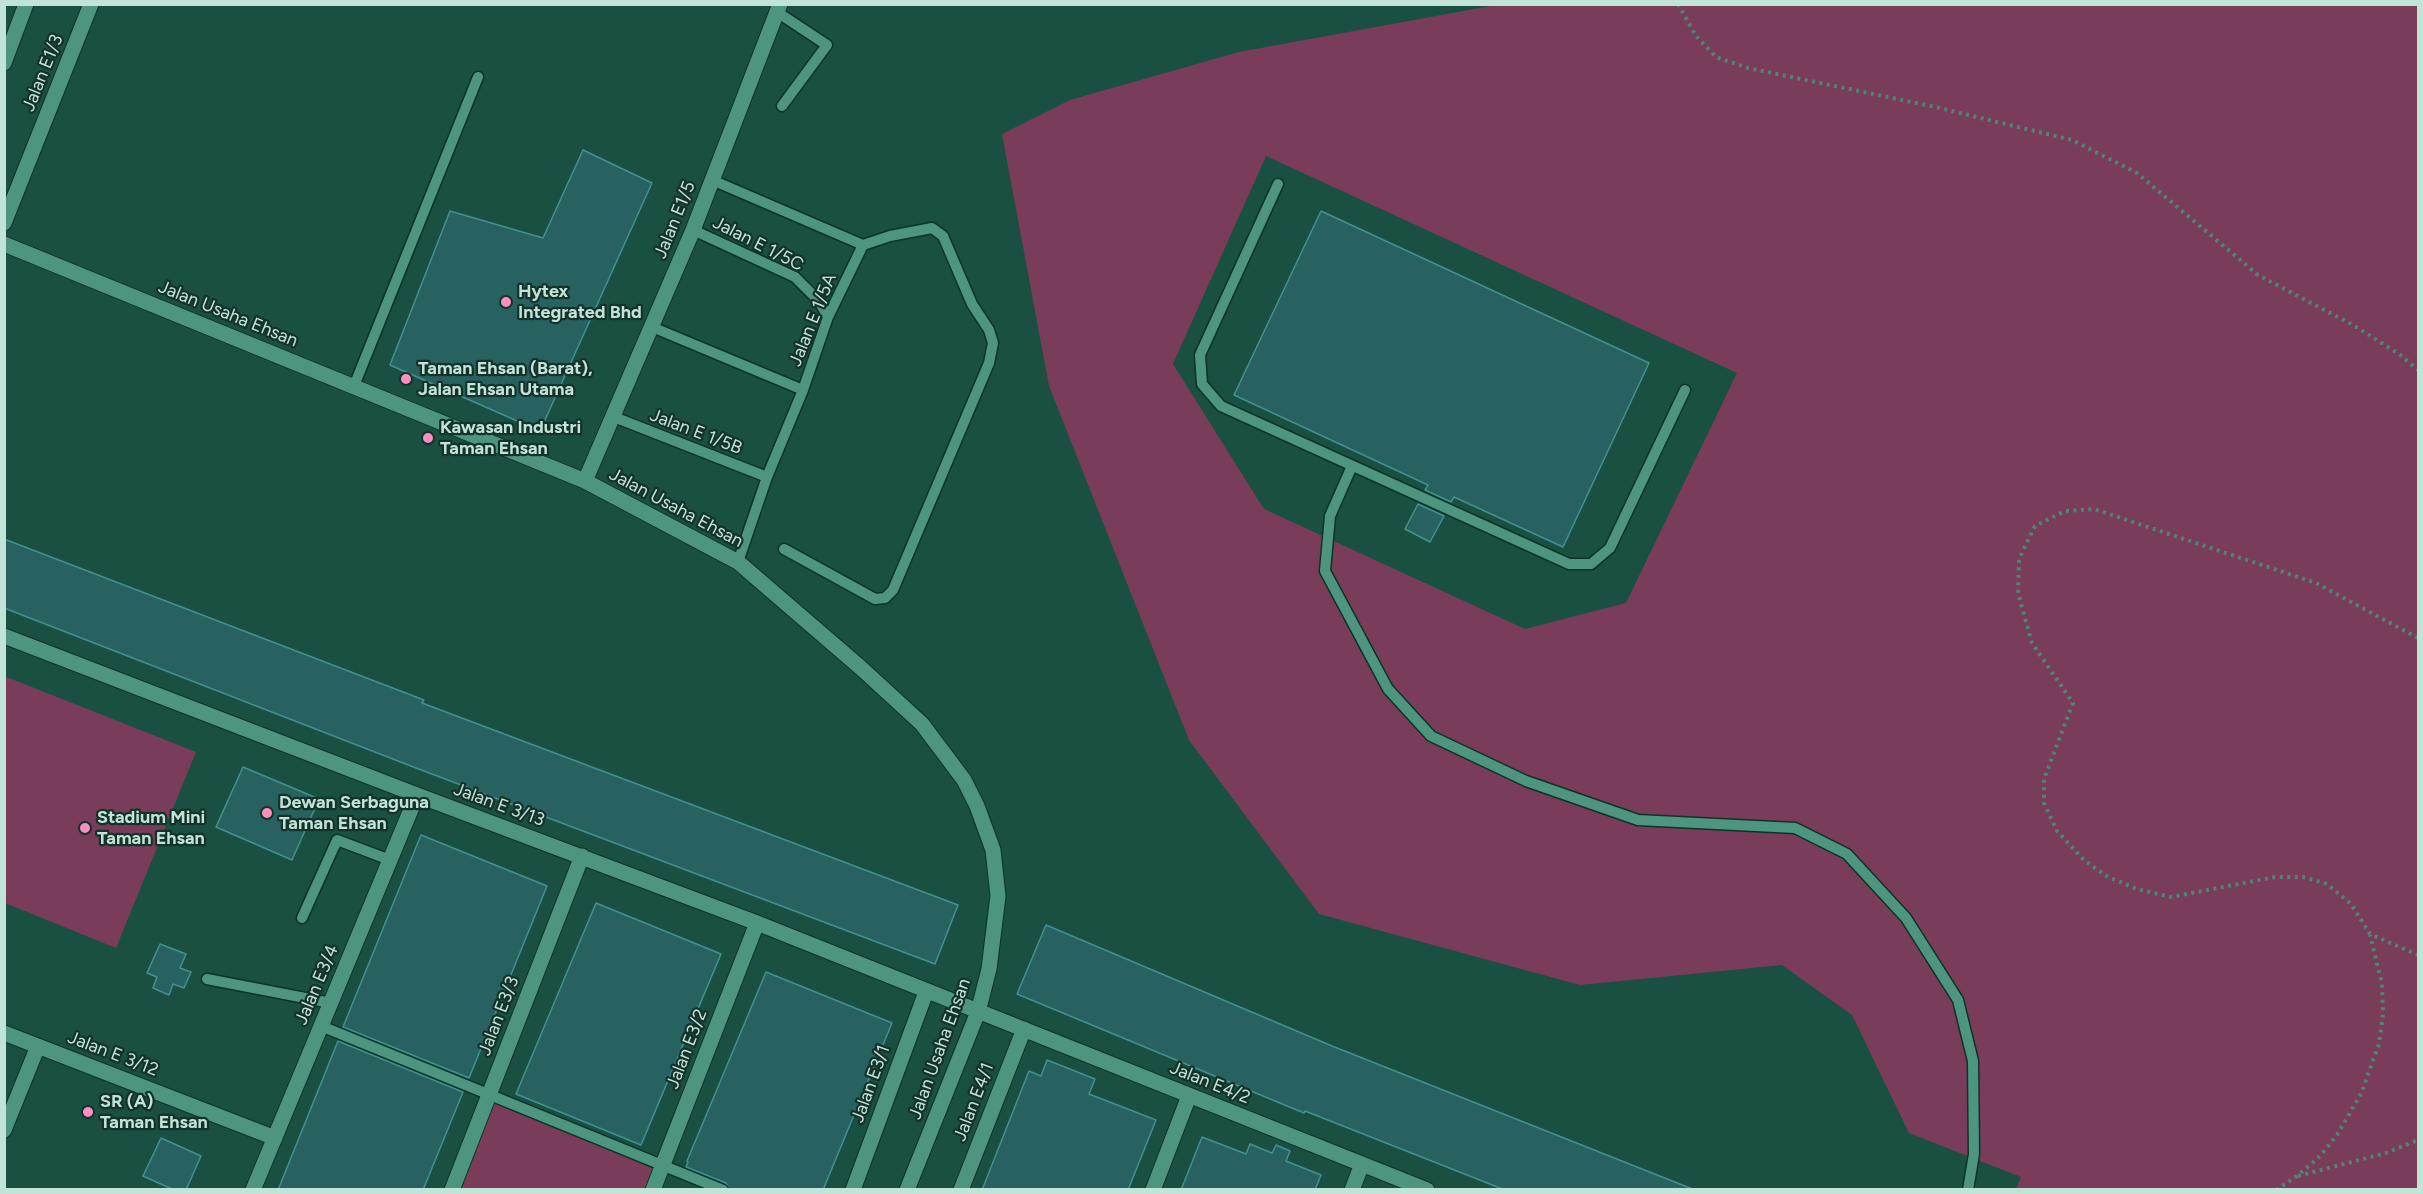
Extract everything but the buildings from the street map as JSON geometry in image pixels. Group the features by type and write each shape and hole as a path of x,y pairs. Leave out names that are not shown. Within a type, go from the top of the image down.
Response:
{"street":[{"path":"4,63 26,4"},
{"name":"Jalan E1/3","path":"4,223 91,4"},
{"name":"Jalan E1/5","path":"585,481 693,230 779,8"},
{"name":"Jalan Usaha Ehsan","path":"4,244 585,481 738,562 922,724 964,780 977,806 993,850 998,896 990,969 978,1012 907,1190"},
{"name":"Jalan E 3/13","path":"4,636 757,923 978,1012"},
{"name":"Jalan E3/4","path":"253,1190 417,795"},
{"name":"Jalan E3/3","path":"452,1190 582,856"},
{"name":"Jalan E3/2","path":"653,1190 757,923"},
{"name":"Jalan E3/1","path":"853,1190 926,992"},
{"name":"Jalan E4/2","path":"978,1012 1427,1190"},
{"name":"Jalan E4/1","path":"961,1190 1024,1029"},
{"name":"Jalan E 3/12","path":"4,1033 275,1138"},
{"path":"4,1130 38,1046"},
{"path":"1153,1190 1189,1096"},
{"path":"1352,1190 1362,1164"}],"lane":[{"path":"779,8 827,45 782,106"},
{"path":"354,386 478,77"},
{"path":"712,180 863,245 890,236 932,228 943,236 972,304 989,330 993,343 989,363 893,590 885,598 875,599 784,549"},
{"path":"1278,184 1200,355 1202,384 1221,406 1569,564 1592,564 1610,548 1685,390"},
{"name":"Jalan E 1/5C","path":"693,230 795,277 819,301 828,317"},
{"name":"Jalan E 1/5A","path":"738,562 767,477 803,390 828,317 863,245"},
{"path":"652,327 803,390"},
{"name":"Jalan E 1/5B","path":"614,417 767,477"},
{"path":"1352,466 1330,516 1325,571 1388,689 1431,736 1526,781 1638,820 1795,828 1847,854 1906,918 1958,1000 1973,1061 1974,1154 1968,1190"},
{"path":"302,918 337,840 390,860"},
{"path":"207,979 331,1003"},
{"path":"321,1026 723,1190"}],"path":[{"path":"1678,4 1696,36 1716,57 1748,68 1931,106 2072,140 2137,173 2258,275 2353,325 2399,354 2418,370"},
{"path":"2276,1190 2320,1156 2342,1128 2362,1092 2379,1044 2383,1014 2382,984 2370,934 2351,904 2327,884 2303,878 2275,877 2171,897 2108,877 2085,861 2057,831 2044,803 2044,779 2073,703 2032,643 2019,593 2019,559 2035,526 2065,511 2094,509 2316,583 2418,638"},
{"path":"2370,934 2418,955"},
{"path":"2297,1176 2386,1153 2418,1140"}],"shaded area":[{"path":"1496,5 2418,5 2418,1189 2016,1189 2021,1177 1909,1133 1852,1015 1782,965 1580,985 1319,914 1189,740 1049,386 1002,134 1070,100 1239,52","holes":["1266,156 1737,373 1626,603 1525,629 1264,509 1173,364"]},
{"name":"Stadium Mini Taman Ehsan","path":"4,676 196,752 116,948 5,903"},
{"path":"489,1094 662,1165 653,1189 452,1190"}],"place":[{"name":"Hytex Integrated Bhd","path":"506,302"},
{"name":"Taman Ehsan (Barat), Jalan Ehsan Utama","path":"406,379"},
{"name":"Kawasan Industri Taman Ehsan","path":"428,438"},
{"name":"Dewan Serbaguna Taman Ehsan","path":"267,813"},
{"name":"Stadium Mini Taman Ehsan","path":"85,828"},
{"name":"SR (A) Taman Ehsan","path":"88,1112"}]}
